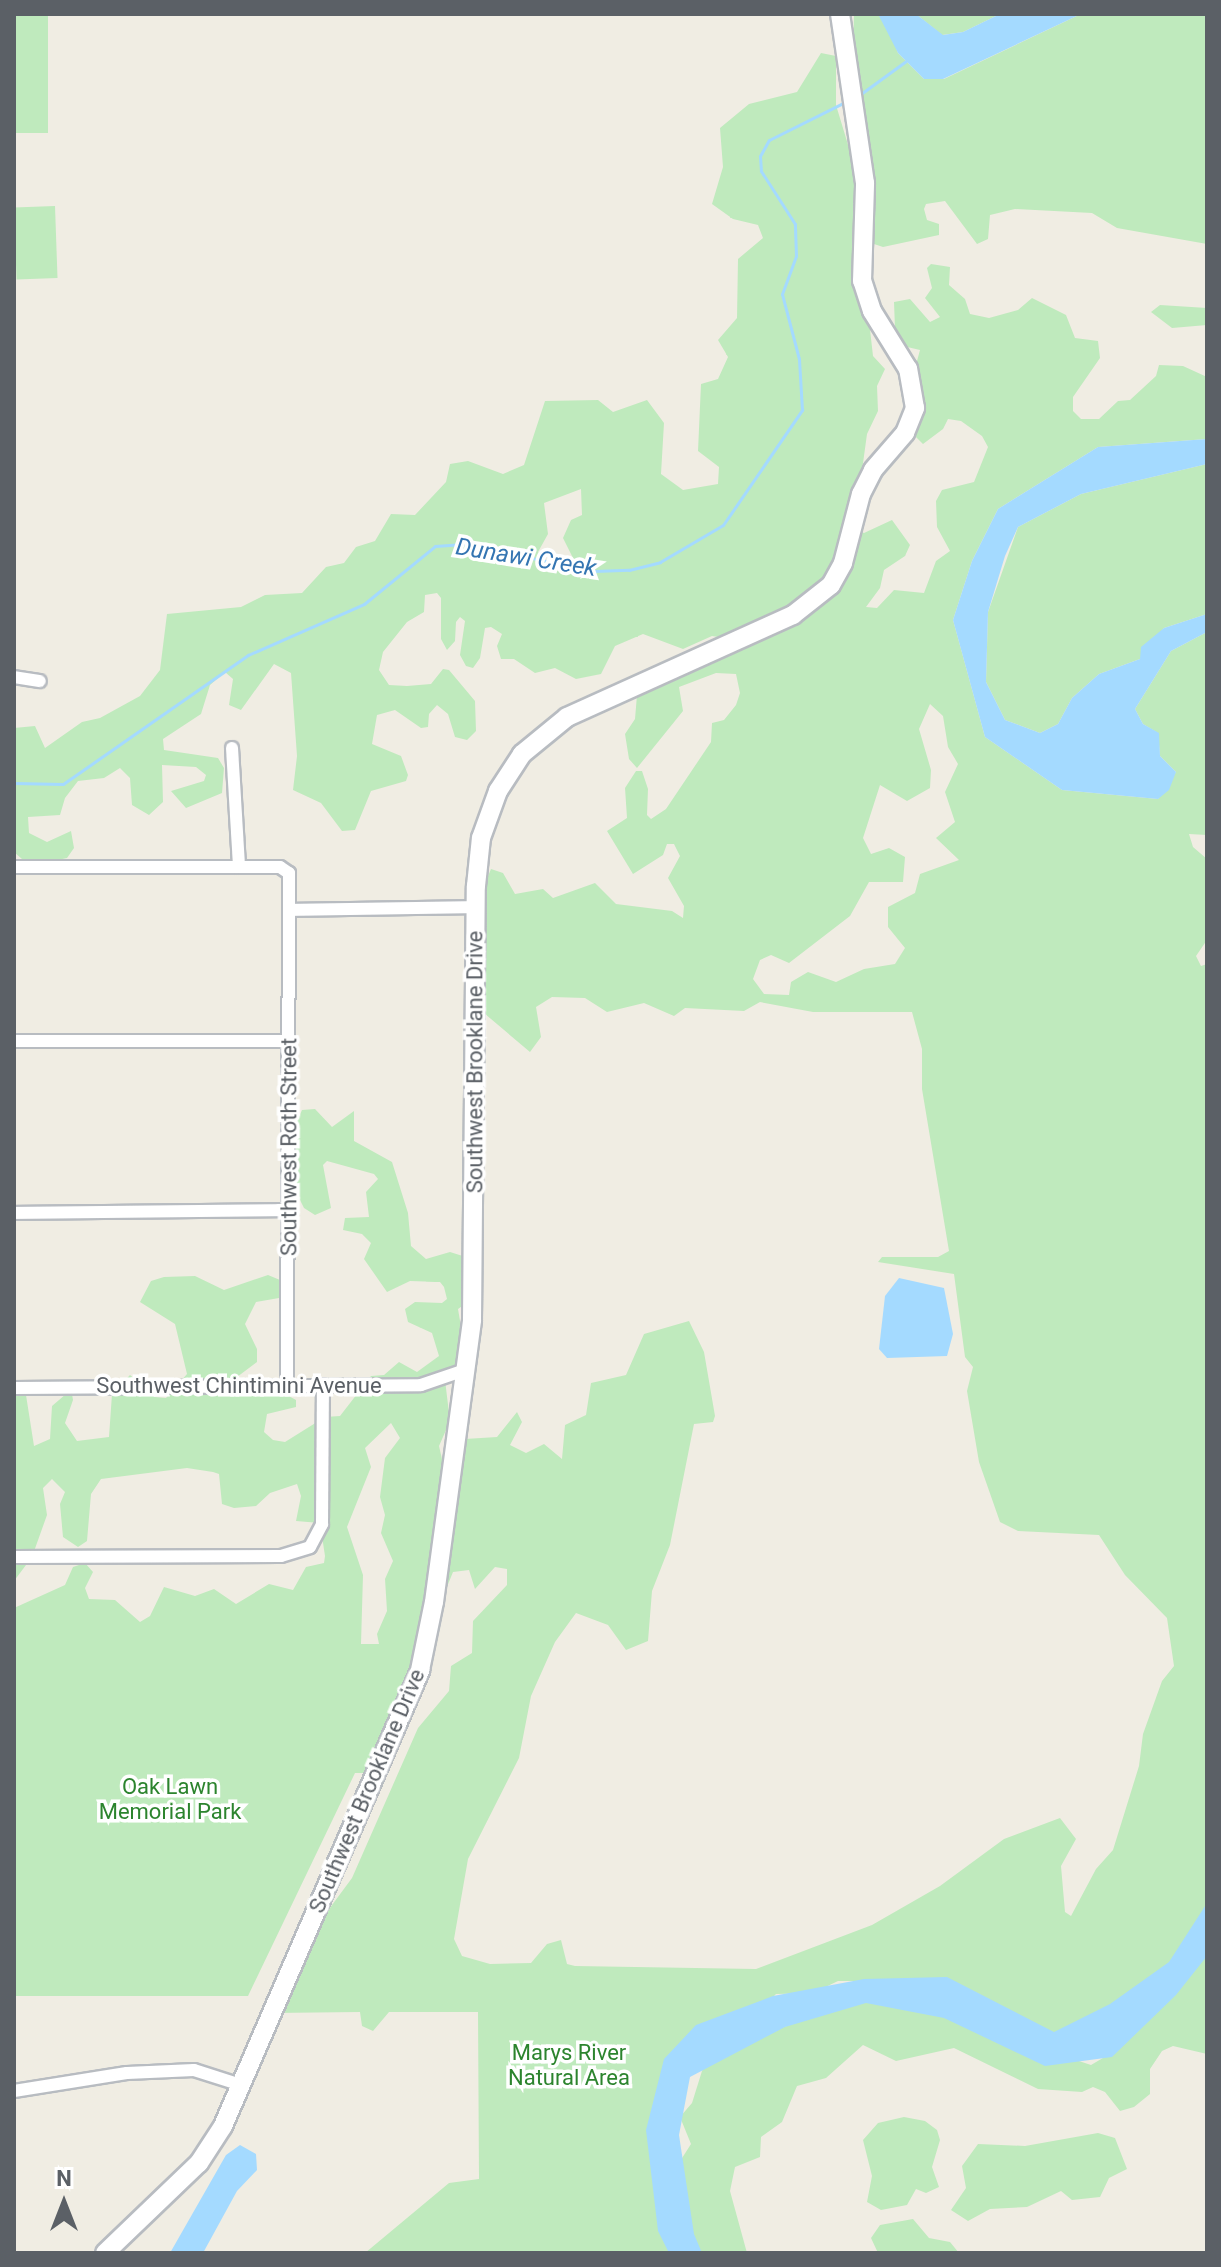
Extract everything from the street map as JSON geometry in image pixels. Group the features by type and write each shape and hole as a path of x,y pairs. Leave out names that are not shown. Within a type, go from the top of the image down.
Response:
{"street":[{"name":"Southwest Brooklane Drive","path":"105,2253 199,2163 241,2085 420,1670 434,1602 475,1280 476,907 481,838 498,791 522,754 567,717 793,615 817,598 843,563 858,503 873,470 905,433 915,408 913,382 872,311 862,281 865,183 840,14"},
{"path":"14,677 40,681"},
{"path":"14,867 239,867 232,748"},
{"name":"Southwest Roth Street","path":"239,867 287,870 290,910 287,1384"},
{"path":"290,910 476,907"},
{"path":"14,1041 289,1041"},
{"path":"14,1213 289,1210"},
{"name":"Southwest Chintimini Avenue","path":"14,1388 421,1385 462,1371"},
{"path":"14,1557 302,1551 315,1542 322,1524 323,1385"},
{"path":"14,2091 178,2070 205,2072 241,2085"}],"green space":[{"path":"14,14 48,14 48,133 14,133"},
{"path":"854,14 883,14 898,53 924,79 944,79 1081,14 1207,14 1207,244 1117,228 1092,213 1015,209 990,215 988,239 977,244 945,201 926,204 924,209 927,220 939,224 939,235 883,247 865,241 866,222 875,214 875,187 865,154 863,97 853,56"},
{"path":"916,14 1000,14 963,32 942,35"},
{"path":"821,53 836,56 836,105 865,201 854,230 852,265 866,294 873,356 885,369 877,386 878,411 867,434 854,529 864,533 892,520 910,545 905,556 884,570 880,588 866,607 877,608 894,590 924,593 936,561 950,551 937,527 936,501 942,490 974,482 988,447 982,436 961,421 948,419 943,429 923,444 910,431 913,413 924,398 914,372 920,350 903,346 895,329 894,302 910,299 930,322 940,317 925,298 932,288 927,268 931,264 950,267 949,285 965,299 970,314 989,318 1018,310 1032,298 1066,315 1075,338 1098,341 1100,358 1073,397 1073,411 1081,419 1099,419 1118,401 1130,400 1156,376 1159,365 1183,366 1207,377 1207,439 1098,447 998,509 972,561 953,620 985,737 1062,790 1158,799 1176,772 1160,756 1158,733 1143,724 1135,709 1171,651 1207,632 1207,835 1189,834 1193,847 1207,859 1207,940 1196,956 1201,966 1207,964 1207,1935 1175,1980 1151,1987 1145,1998 1127,2003 1110,2024 1083,2037 1051,2038 977,1993 934,1982 913,1994 882,1981 838,1981 813,1993 776,1994 758,2012 734,2017 679,2074 674,2112 663,2134 657,2170 659,2209 672,2253 365,2253 449,2183 479,2179 478,2012 389,2012 373,2031 362,2026 360,2012 271,2013 315,1928 352,1878 418,1728 449,1691 451,1666 472,1653 473,1621 507,1585 507,1569 495,1567 475,1589 469,1570 453,1572 438,1609 422,1631 409,1705 370,1773 355,1773 248,1996 14,1996 14,1608 65,1585 73,1567 85,1563 93,1572 85,1588 89,1599 115,1600 140,1622 150,1616 164,1587 195,1596 214,1589 236,1604 269,1584 293,1590 306,1567 324,1563 325,1556 320,1523 296,1521 301,1496 297,1484 270,1493 256,1506 234,1508 222,1504 219,1474 187,1468 101,1479 91,1494 87,1541 78,1547 63,1537 60,1504 65,1492 52,1479 43,1488 47,1515 32,1557 14,1581 14,1389 26,1395 34,1446 50,1439 52,1406 66,1394 72,1394 73,1400 65,1423 77,1441 109,1437 112,1394 130,1375 155,1397 166,1398 187,1374 175,1324 140,1302 151,1281 164,1277 195,1276 224,1290 268,1275 280,1280 279,1298 256,1302 245,1324 257,1349 257,1362 233,1380 258,1395 285,1394 296,1400 296,1407 267,1414 264,1432 273,1440 285,1442 325,1417 340,1416 371,1376 384,1375 399,1362 417,1372 439,1356 432,1333 408,1322 405,1309 415,1302 442,1303 447,1299 444,1287 440,1282 410,1281 387,1292 364,1259 371,1243 362,1234 343,1230 345,1218 369,1217 366,1192 378,1179 374,1174 327,1161 323,1165 331,1208 315,1215 304,1208 296,1192 290,1137 302,1110 315,1109 332,1127 354,1111 354,1141 392,1162 408,1213 411,1246 426,1259 450,1252 469,1258 468,1302 458,1309 466,1356 463,1370 445,1380 450,1421 439,1446 449,1490 438,1505 439,1519 445,1521 448,1516 458,1480 458,1449 465,1439 497,1437 517,1412 522,1422 510,1445 526,1453 544,1444 562,1459 565,1425 586,1415 591,1383 626,1375 644,1334 689,1321 704,1352 715,1416 713,1422 694,1424 670,1545 652,1591 648,1641 626,1650 608,1625 576,1613 555,1642 531,1696 519,1758 468,1859 454,1939 462,1956 490,1964 531,1963 547,1944 561,1940 567,1964 575,1966 756,1969 872,1925 940,1886 1004,1839 1060,1818 1076,1839 1061,1866 1065,1912 1071,1916 1096,1869 1113,1850 1139,1766 1143,1734 1162,1681 1174,1666 1167,1618 1125,1575 1099,1535 1018,1531 1000,1522 979,1462 967,1391 973,1367 965,1357 954,1274 878,1262 882,1257 938,1257 949,1251 922,1089 922,1049 912,1012 813,1012 760,1002 744,1011 685,1008 674,1016 644,1003 607,1012 585,998 552,997 536,1007 541,1037 530,1052 478,1008 484,996 478,964 482,891 491,869 503,873 515,894 543,889 553,898 595,883 616,904 672,911 683,918 684,906 668,878 680,856 674,844 667,844 663,855 633,874 607,831 627,818 625,788 636,771 642,771 648,789 647,815 651,819 666,809 711,742 712,723 724,720 736,705 740,693 736,674 716,673 679,687 683,711 637,768 629,759 625,734 635,719 637,695 680,670 730,656 758,634 755,628 748,626 725,638 712,636 683,649 643,634 615,646 601,674 576,679 555,668 535,673 514,659 501,659 497,646 502,634 491,627 485,628 480,658 473,668 466,666 460,655 465,621 460,617 456,622 455,641 447,650 441,639 441,598 437,593 425,595 424,612 407,622 383,652 379,670 389,685 407,686 431,684 443,669 449,670 475,701 476,731 467,740 455,737 448,714 437,705 429,714 428,727 421,728 395,710 377,715 372,744 401,756 408,775 406,781 371,791 355,830 342,831 321,803 293,790 297,756 291,673 274,664 241,710 229,705 233,679 225,672 210,685 201,714 163,739 164,750 218,758 224,768 222,793 186,808 171,791 204,781 206,775 196,767 162,765 163,802 149,815 132,805 130,778 120,768 104,778 78,781 65,798 60,815 28,817 29,833 47,842 71,831 74,848 67,858 30,866 14,852 14,728 35,726 45,748 82,722 100,718 140,696 160,670 167,614 241,607 265,595 302,593 326,567 344,563 356,547 375,541 391,514 415,515 446,482 450,464 468,461 503,474 524,465 545,401 598,400 613,412 647,400 664,423 661,474 683,490 718,484 719,467 698,451 701,384 718,379 728,357 718,340 737,318 738,259 763,238 758,225 733,219 712,204 723,167 720,128 749,104 797,92","holes":["581,489 582,515 571,520 563,538 577,566 553,572 538,552 548,534 544,503","930,704 943,716 948,747 958,764 945,792 955,822 936,838 959,860 920,874 915,893 888,907 888,927 905,948 895,964 864,969 836,982 808,972 791,982 789,995 764,994 753,979 760,960 771,955 789,963 850,916 869,882 903,882 905,857 889,848 871,854 863,838 880,785 907,801 930,788 931,770 919,729","391,1423 400,1438 385,1458 380,1497 385,1515 381,1533 393,1561 385,1579 387,1611 377,1634 379,1644 361,1644 363,1575 347,1527 371,1467 365,1448"]},
{"path":"55,206 58,278 17,279 14,207"},
{"path":"1160,305 1207,308 1207,325 1172,328 1151,312"},
{"path":"1207,464 1207,614 1164,628 1140,659 1099,674 1072,698 1058,724 1040,733 1005,720 986,682 988,612 1018,527 1081,494"},
{"path":"1207,1953 1207,2054 1173,2046 1162,2051 1150,2069 1150,2094 1134,2107 1120,2111 1105,2092 1093,2087 1082,2092 1038,2089 954,2048 896,2061 863,2045 826,2078 797,2086 782,2122 761,2137 760,2157 735,2167 730,2191 747,2253 691,2253 677,2166 691,2144 680,2117 692,2103 707,2055 875,1994 1091,2065 1108,2055"},
{"path":"904,2117 925,2121 937,2130 940,2140 932,2167 939,2187 926,2193 916,2189 907,2205 881,2210 867,2202 872,2176 863,2140 878,2123"},
{"path":"1098,2133 1115,2138 1127,2169 1109,2178 1100,2197 1072,2200 1061,2191 1027,2207 990,2209 968,2221 951,2210 966,2188 962,2166 978,2144 1025,2146"},
{"path":"913,2219 929,2238 950,2242 959,2253 878,2253 871,2238 880,2225"}],"water":[{"path":"878,14 916,14 943,35 963,32 1000,14 1081,14 943,79 924,79 898,53"},
{"path":"1207,439 1207,464 1081,494 1018,527 1005,556 988,612 986,682 1005,720 1040,733 1058,724 1072,698 1099,674 1140,659 1141,647 1164,628 1207,614 1207,632 1171,651 1135,709 1143,724 1159,733 1160,756 1176,772 1169,790 1158,799 1062,790 985,737 953,620 972,561 998,509 1098,447"},
{"path":"899,1278 944,1288 953,1334 947,1356 887,1358 879,1349 885,1296"},
{"path":"1207,1903 1207,1956 1176,1995 1112,2057 1045,2066 944,2018 866,2003 785,2027 690,2077 679,2135 694,2234 702,2253 669,2253 658,2231 646,2130 664,2059 696,2025 773,1996 864,1979 947,1977 1054,2032 1110,2004 1169,1962"},
{"path":"240,2145 256,2154 257,2170 237,2191 203,2253 170,2253 226,2155"}],"waterway":[{"name":"Dunawi Creek","path":"858,96 906,61"},
{"name":"Dunawi Creek","path":"14,783 63,784 248,655 364,604 435,546 464,544 594,571 629,570 660,562 723,525 802,410 799,359 782,294 796,256 795,224 761,171 760,156 769,140 847,101"}],"park label":[{"name":"Oak Lawn Memorial Park","path":"170,1798"},
{"name":"Marys River Natural Area","path":"569,2064"}]}
